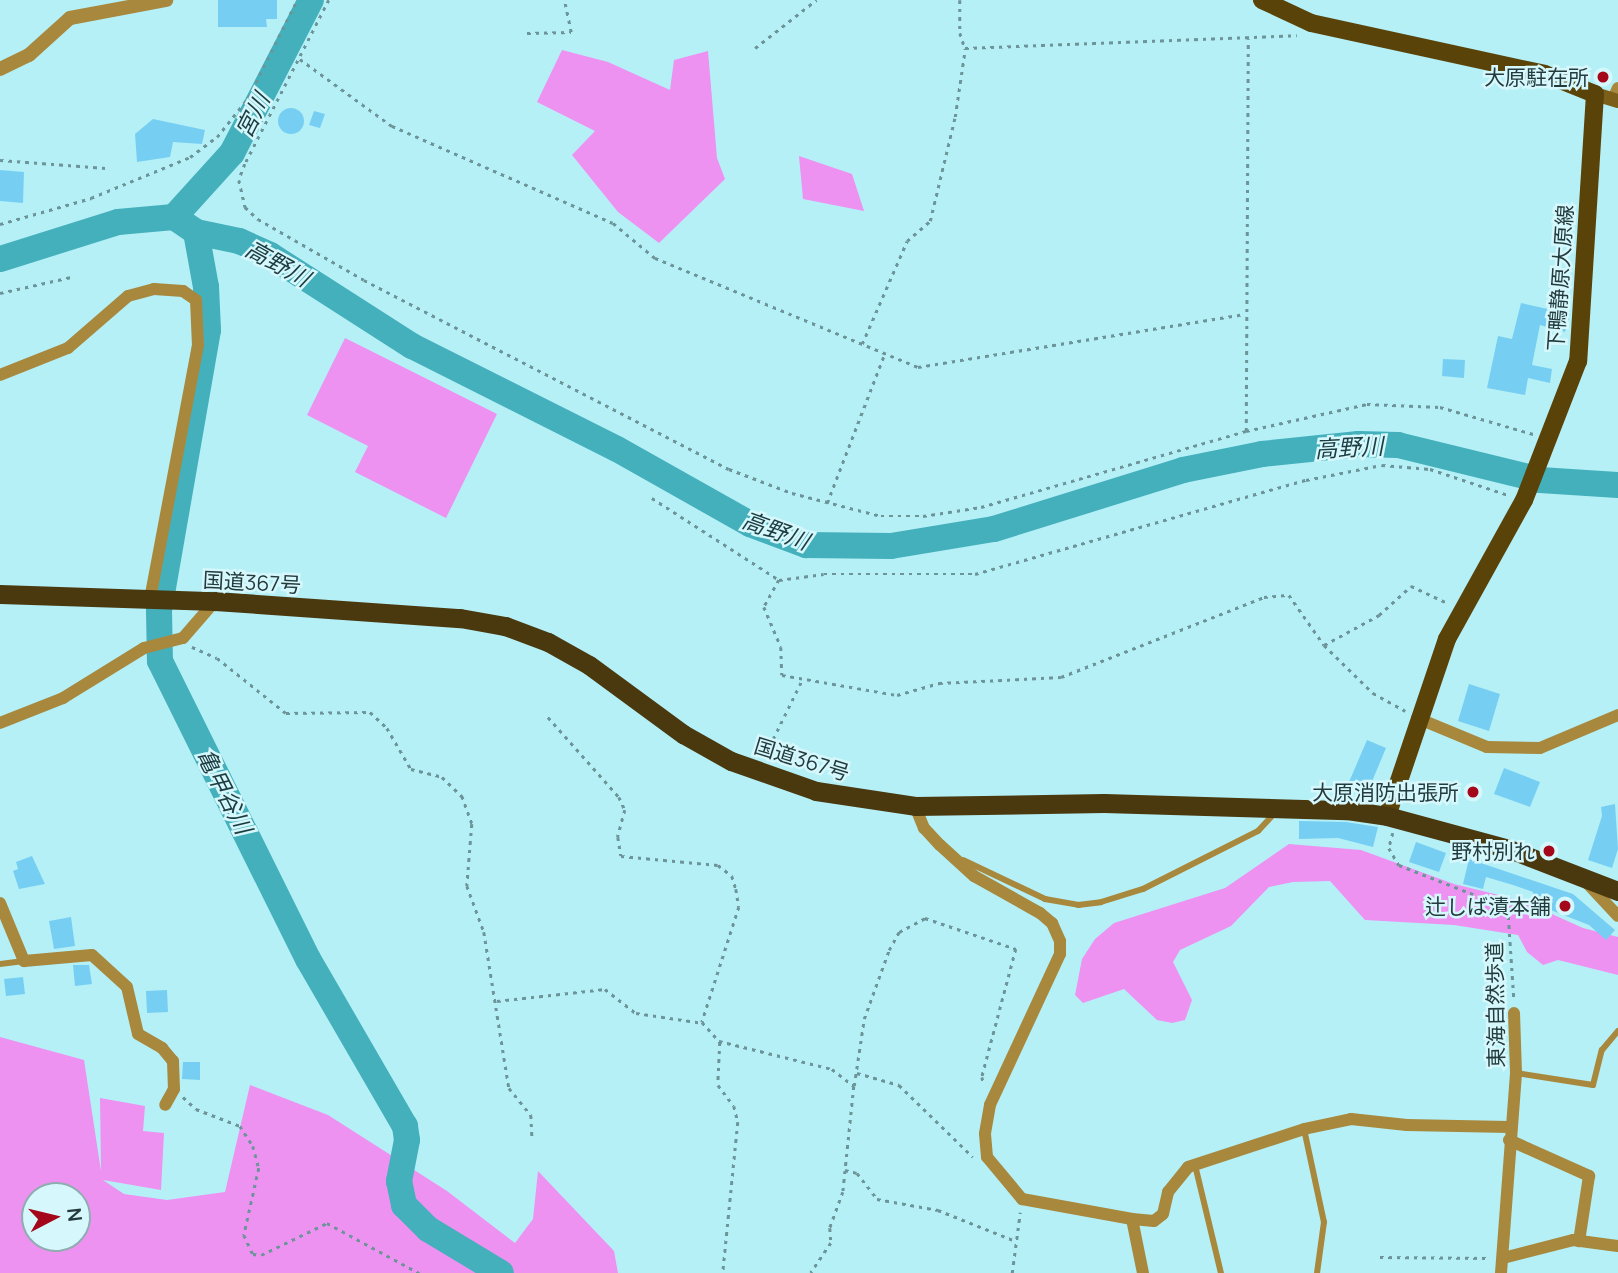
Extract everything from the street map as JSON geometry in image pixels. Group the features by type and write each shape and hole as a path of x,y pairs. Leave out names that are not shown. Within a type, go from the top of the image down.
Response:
{"highway":[{"name":"国道367号","path":"0,594 215,601 460,618 505,626 559,648 683,734 731,761 816,790 915,806 1282,806 1387,816 1579,874 1618,891"}],"main road":[{"name":"下鴨静原大原線","path":"1262,0 1311,23 1545,74 1611,95 1577,361 1526,497 1447,639 1418,718 1387,816"}],"street":[{"path":"0,69 29,55 70,18 166,0"},
{"path":"0,375 68,348 128,296 164,290 183,291 195,300 198,345 150,600"},
{"path":"0,723 64,698 150,647 183,638 215,601"},
{"path":"1418,718 1487,747 1540,748 1618,715"},
{"path":"915,806 924,828 950,854 974,876 1040,913 1052,923 1060,941 1060,954 990,1105 986,1157 1022,1199 1154,1221 1163,1214 1168,1192 1195,1165 1304,1129 1351,1119 1509,1133 1588,1176 1579,1241"},
{"path":"1579,874 1618,916"},
{"path":"0,903 24,961 92,955 127,987 138,1034 162,1048 173,1061 174,1089 165,1105"},
{"name":"東海自然歩道","path":"1501,1273 1509,1133 1516,1073 1514,1013"},
{"path":"1132,1219 1143,1273"},
{"path":"1503,1258 1579,1241 1618,1246"}],"lane":[{"path":"950,854 1045,899 1078,905 1101,902 1143,889 1258,831 1282,806"},
{"path":"0,964 24,961"},
{"path":"1516,1073 1593,1085 1602,1050 1618,1031"},
{"path":"1304,1129 1324,1222 1317,1273"},
{"path":"1195,1165 1220,1273"}],"path":[{"path":"0,224 91,198 190,157 217,137 248,98 297,0"},
{"path":"329,0 239,180 245,207 258,219 364,281 729,469 827,503 881,516 923,516 981,507 1245,431 1345,407 1406,404 1440,407 1548,441"},
{"path":"527,33 571,32 564,0"},
{"path":"755,48 816,0"},
{"path":"862,344 907,241 929,221 955,117 965,48 960,33 960,0"},
{"path":"965,48 1248,39 1309,32 1311,23"},
{"path":"1245,431 1248,39"},
{"path":"299,59 392,126 612,223 655,258 918,367 1245,314"},
{"path":"0,160 106,168"},
{"path":"0,293 71,277"},
{"path":"827,503 885,353"},
{"path":"652,498 779,580 824,574 975,574 1307,480 1382,465 1430,469 1526,497"},
{"path":"779,580 764,607 765,619 781,647 782,675 897,695 939,683 1061,677 1264,597 1289,595 1324,645 1373,693 1396,708"},
{"path":"1324,645 1379,615 1411,586 1463,611"},
{"path":"166,643 217,658 286,713 370,712 387,728 411,769 442,777 462,796 472,824 467,886 484,932 509,1088 531,1115 532,1137"},
{"path":"768,774 773,739 802,679"},
{"path":"548,717 619,797 625,810 618,837 621,856 718,865 732,876 739,907 702,1023"},
{"name":"東海自然歩道","path":"1387,816 1394,831 1389,848 1399,865 1508,908 1514,1013"},
{"path":"811,1273 831,1243 845,1170 864,1019 889,950 899,932 925,918 1016,949 982,1077 990,1105"},
{"path":"496,1002 605,989 636,1013 702,1023 720,1042 832,1069 854,1086"},
{"path":"720,1042 718,1085 734,1106 738,1122 723,1273"},
{"path":"857,1073 899,1085 970,1157 986,1157"},
{"path":"174,1089 195,1109 240,1126 253,1146 259,1168 244,1235 253,1254 261,1255 327,1223 419,1273"},
{"path":"845,1170 857,1173 877,1199 938,1210 1016,1241"},
{"path":"1012,1273 1022,1199"},
{"path":"1380,1257 1503,1258"}],"shaded area":[{"path":"562,50 608,62 670,90 674,60 708,51 717,158 725,179 659,243 618,212 572,155 595,131 537,102"},
{"path":"799,156 852,174 864,211 803,199"},
{"path":"345,338 497,414 446,518 355,472 368,446 307,415"},
{"path":"1289,844 1361,850 1454,884 1523,901 1583,928 1618,937 1618,975 1558,960 1543,965 1527,952 1518,935 1454,925 1365,920 1330,881 1293,882 1269,887 1231,926 1180,950 1173,962 1192,1000 1185,1020 1172,1023 1157,1020 1124,989 1083,1003 1075,995 1082,959 1095,939 1114,923 1225,888"},
{"path":"0,1037 84,1060 101,1171 100,1098 145,1106 143,1131 164,1133 161,1190 103,1180 124,1194 167,1200 225,1192 250,1085 328,1115 447,1191 515,1243 533,1219 538,1171 614,1251 618,1273 0,1273"}],"building":[{"path":"218,0 277,0 277,19 266,19 267,27 218,27"},
{"path":"291,108 300,112 304,121 300,130 291,134 282,130 278,121 282,112"},
{"path":"314,111 325,114 320,128 309,125"},
{"path":"153,119 205,130 202,144 173,142 170,157 137,162 135,134"},
{"path":"0,170 24,172 23,203 0,201"},
{"path":"1521,303 1570,314 1565,332 1540,325 1532,365 1552,369 1550,383 1528,378 1525,395 1487,388 1498,336 1512,339"},
{"path":"1443,359 1465,360 1464,378 1442,376"},
{"path":"1469,684 1500,694 1489,731 1458,721"},
{"path":"1367,740 1386,748 1368,791 1349,782"},
{"path":"1504,768 1540,782 1530,807 1494,794"},
{"path":"1615,804 1618,849 1612,868 1588,860 1602,816 1601,807"},
{"path":"1299,821 1346,822 1378,827 1373,847 1338,838 1299,839"},
{"path":"1416,842 1446,853 1439,872 1409,862"},
{"path":"32,856 45,884 19,889 13,871 18,869 16,862"},
{"path":"1469,859 1573,894 1615,930 1606,940 1589,925 1530,902 1533,892 1513,885 1486,877 1483,889 1463,884"},
{"path":"71,917 75,946 54,949 49,921"},
{"path":"73,965 89,965 92,984 75,986"},
{"path":"23,977 25,994 6,996 4,979"},
{"path":"167,990 168,1012 147,1013 146,991"},
{"path":"183,1062 200,1062 200,1080 182,1079"}],"waterway":[{"name":"宮川","path":"174,217 232,153 311,0"},
{"name":"高野川","path":"0,259 118,222 174,217 196,232 239,241 270,255 412,346 617,449 750,524 806,545 891,546 994,529 1183,470 1262,454 1358,444 1398,445 1540,480 1618,485"},
{"name":"亀甲谷川","path":"196,232 206,287 208,330 159,611 160,661 308,959 405,1126 407,1140 399,1181 404,1205 428,1229 501,1273"}],"place":[{"name":"大原駐在所","path":"1603,77"},
{"name":"大原消防出張所","path":"1473,792"},
{"name":"野村別れ","path":"1549,851"},
{"name":"辻しば漬本舗","path":"1565,906"}]}
